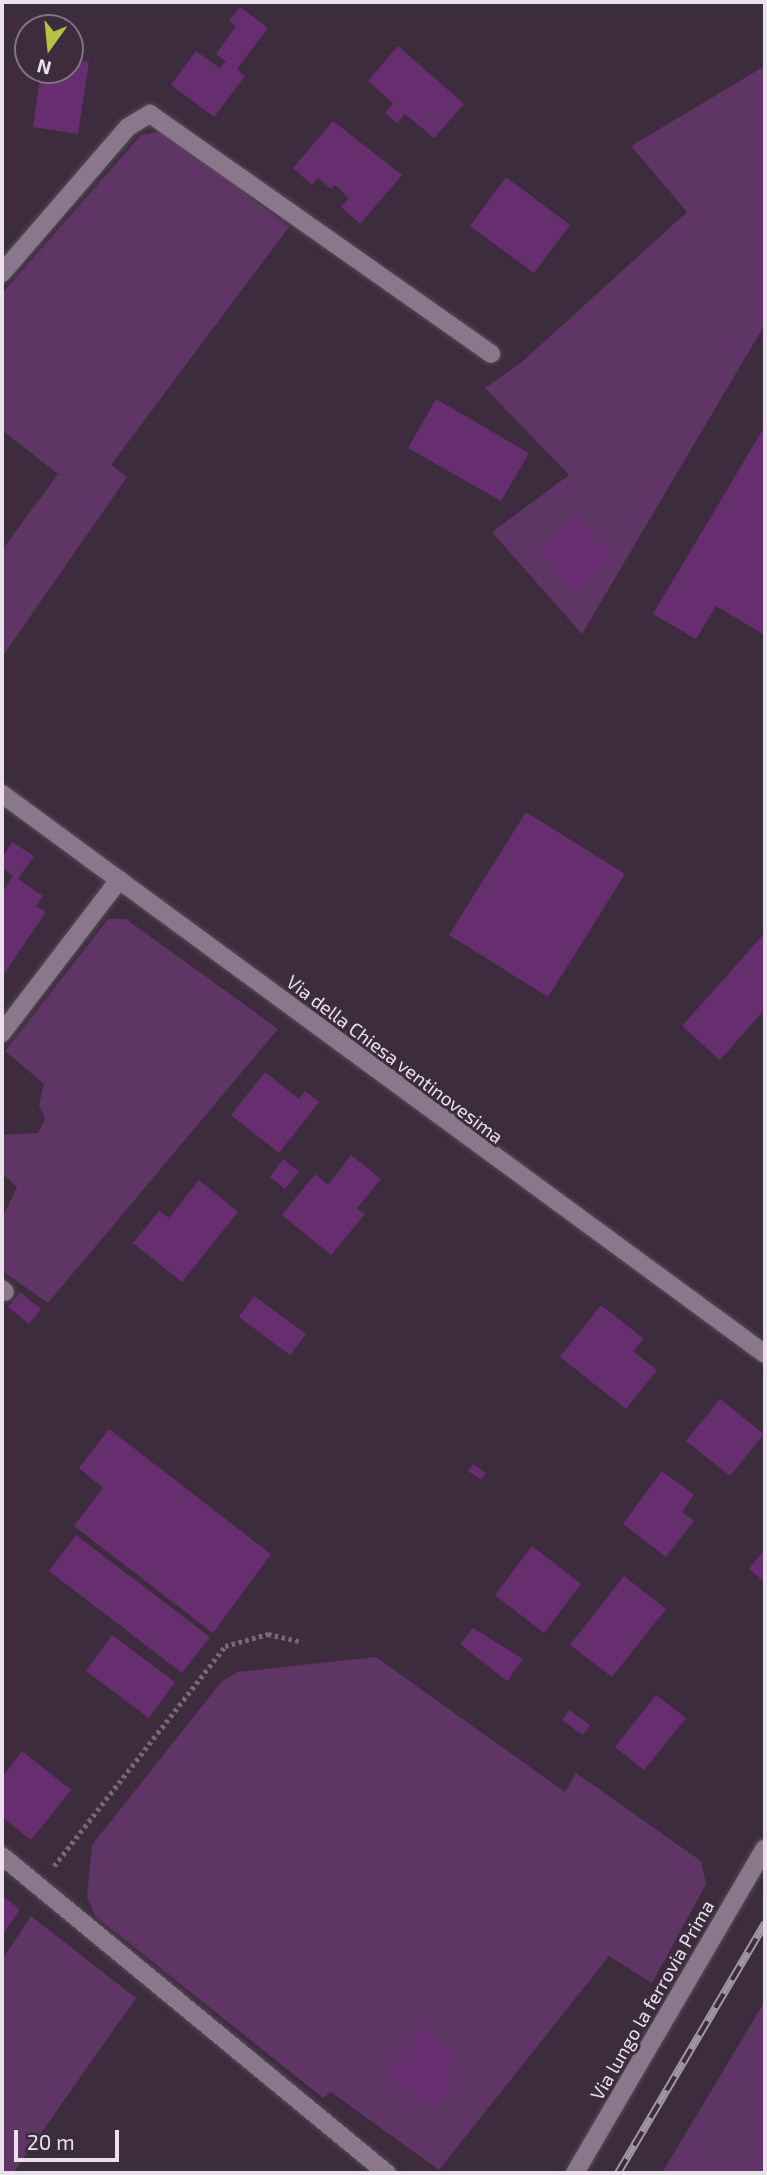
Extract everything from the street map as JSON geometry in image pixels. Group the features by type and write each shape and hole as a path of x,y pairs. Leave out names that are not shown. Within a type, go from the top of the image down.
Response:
{"street":[{"path":"2,273 128,127 150,114 491,354"},
{"name":"Via della Chiesa ventinovesima","path":"2,794 765,1354"},
{"path":"2,1032 119,880"},
{"name":"Via lungo la ferrovia Prima","path":"575,2173 765,1848"},
{"path":"2,1856 387,2173"}],"path":[{"path":"38,1886 225,1646 268,1634 302,1642"}],"shaded area":[{"path":"765,66 765,324 582,634 492,532 569,475 485,388 523,361 687,212 631,146"},
{"path":"163,131 289,227 111,465 127,477 2,657 2,550 58,474 2,430 2,293 141,135"},
{"path":"108,919 126,919 278,1029 48,1303 2,1271 2,1218 17,1187 2,1173 2,1135 38,1133 45,1119 39,1105 44,1084 5,1051"},
{"path":"376,1657 565,1792 576,1773 701,1861 706,1884 652,1983 609,1956 439,2170 331,2092 323,2098 95,1916 87,1897 92,1845 222,1681 238,1672"},
{"path":"31,1916 136,1998 13,2173 2,2173 2,1960"},
{"path":"765,2001 765,2173 662,2173"}],"building":[{"path":"240,7 268,28 237,69 245,76 214,117 171,85 196,51 220,68 226,61 216,54 236,26 229,21"},
{"path":"398,46 464,104 434,138 405,114 397,123 385,113 393,103 368,81"},
{"path":"84,61 89,62 78,134 33,127 39,84 84,84"},
{"path":"333,121 402,175 360,224 341,207 349,198 335,185 331,189 318,178 312,185 293,168"},
{"path":"506,177 570,225 534,273 470,226"},
{"path":"436,399 529,453 501,501 408,448"},
{"path":"765,426 765,635 716,606 696,639 653,614"},
{"path":"576,516 613,558 574,592 538,550"},
{"path":"526,812 625,874 548,997 449,935"},
{"path":"12,842 34,856 18,879 43,896 36,906 46,912 2,977 2,893 13,876 2,868 2,858"},
{"path":"765,933 765,1009 720,1060 682,1026"},
{"path":"265,1072 299,1099 305,1091 319,1102 279,1153 231,1115"},
{"path":"351,1155 381,1179 357,1208 365,1214 331,1255 282,1215 315,1174 328,1185"},
{"path":"283,1159 299,1172 285,1189 270,1177"},
{"path":"199,1180 238,1212 182,1282 133,1243 159,1211 169,1218"},
{"path":"20,1292 41,1309 29,1324 8,1307"},
{"path":"254,1296 306,1334 290,1355 239,1317"},
{"path":"601,1305 644,1339 633,1351 657,1370 626,1409 560,1357"},
{"path":"720,1399 764,1434 730,1476 686,1441"},
{"path":"109,1429 271,1554 213,1633 74,1526 103,1488 79,1468"},
{"path":"473,1464 486,1473 481,1480 468,1471"},
{"path":"662,1471 694,1495 682,1512 694,1521 666,1557 623,1524"},
{"path":"76,1535 210,1637 182,1673 49,1571"},
{"path":"532,1546 581,1584 544,1633 495,1595"},
{"path":"765,1549 765,1582 749,1569"},
{"path":"624,1576 666,1609 612,1677 570,1645"},
{"path":"473,1628 523,1659 507,1681 460,1644"},
{"path":"112,1635 175,1682 149,1718 86,1671"},
{"path":"656,1695 686,1718 644,1770 615,1747"},
{"path":"569,1710 590,1725 583,1735 562,1720"},
{"path":"22,1751 71,1790 31,1840 2,1817 2,1778"},
{"path":"2,1896 20,1909 2,1936"},
{"path":"423,2029 456,2055 441,2074 454,2083 433,2110 387,2075"}],"railway":[{"path":"618,2173 765,1923"}]}
